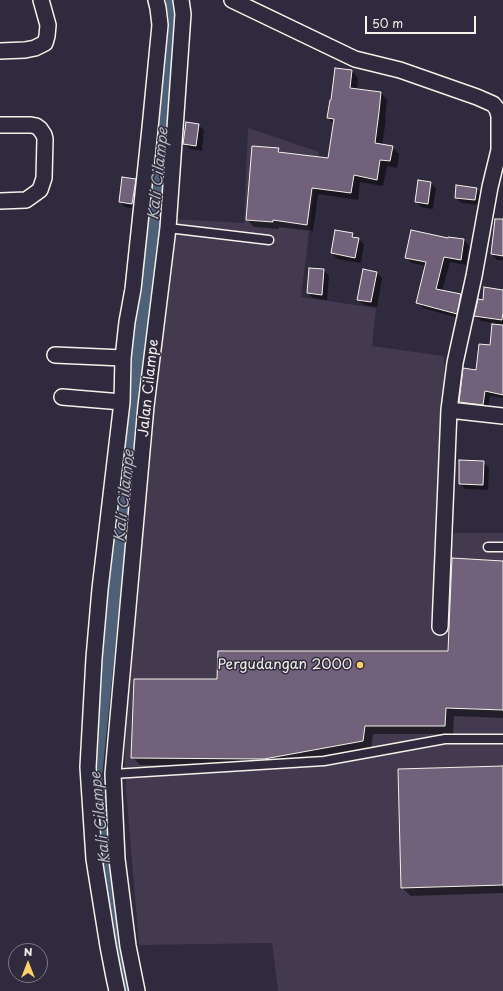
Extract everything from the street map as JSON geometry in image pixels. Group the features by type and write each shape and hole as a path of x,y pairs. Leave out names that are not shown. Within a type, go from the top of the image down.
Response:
{"street":[{"path":"0,51 25,50 35,48 45,43 48,25 41,0"},
{"path":"122,978 94,859 88,767 94,658 100,589 122,402 123,358 127,322 133,290 160,25 156,0"},
{"name":"Jalan Cilampe","path":"137,991 122,978 128,946 117,859 113,774 146,406 168,228 183,14 181,0"},
{"path":"232,0 355,59 400,70 477,96 493,104 497,109 499,116 501,150 490,187 474,276 455,363 449,410 440,627"},
{"path":"0,126 36,126 40,129 45,139 44,178 40,190 26,200 0,201"},
{"path":"55,355 123,358"},
{"path":"62,397 122,402"},
{"path":"449,410 503,416"}],"lane":[{"path":"168,228 269,240"},
{"path":"488,547 503,547"},
{"path":"113,774 324,761 445,739 503,739"}],"shaded area":[{"path":"248,128 319,152 301,297 376,308 372,346 444,356 447,533 503,533 503,991 278,991 272,943 139,945 126,790 125,755 129,622 174,219 244,223"}],"building":[{"path":"335,68 352,70 350,88 381,92 375,143 393,146 390,161 380,160 377,180 354,175 351,193 312,188 307,225 273,220 273,222 246,220 252,146 279,148 278,152 328,158 334,119 327,118"},
{"path":"186,122 199,124 196,146 183,144"},
{"path":"122,177 136,179 132,204 119,202"},
{"path":"418,180 431,182 428,204 415,202"},
{"path":"456,185 477,188 475,200 455,198"},
{"path":"495,219 503,219 503,256 491,254"},
{"path":"335,230 353,233 352,237 359,238 355,258 331,253"},
{"path":"411,230 448,238 464,239 461,260 444,257 436,289 461,294 457,314 416,303 426,262 405,258"},
{"path":"309,268 324,269 322,295 307,293"},
{"path":"363,269 377,272 371,302 357,300"},
{"path":"484,287 503,290 502,320 474,316 478,299 483,300"},
{"path":"492,324 503,325 503,395 485,391 483,405 459,402 463,368 476,370 479,344 490,345"},
{"path":"459,460 484,461 483,485 459,484"},
{"name":"Pergudangan 2000","path":"452,558 503,561 503,710 446,708 445,726 365,726 363,741 264,759 131,758 134,679 217,679 218,651 448,651"},
{"path":"503,766 503,885 401,888 398,769"}],"waterway":[{"name":"Kali Cilampe","path":"126,991 115,943 94,776 128,444 143,325 173,46 174,0"}],"place":[{"name":"Pergudangan 2000","path":"360,665"}]}
